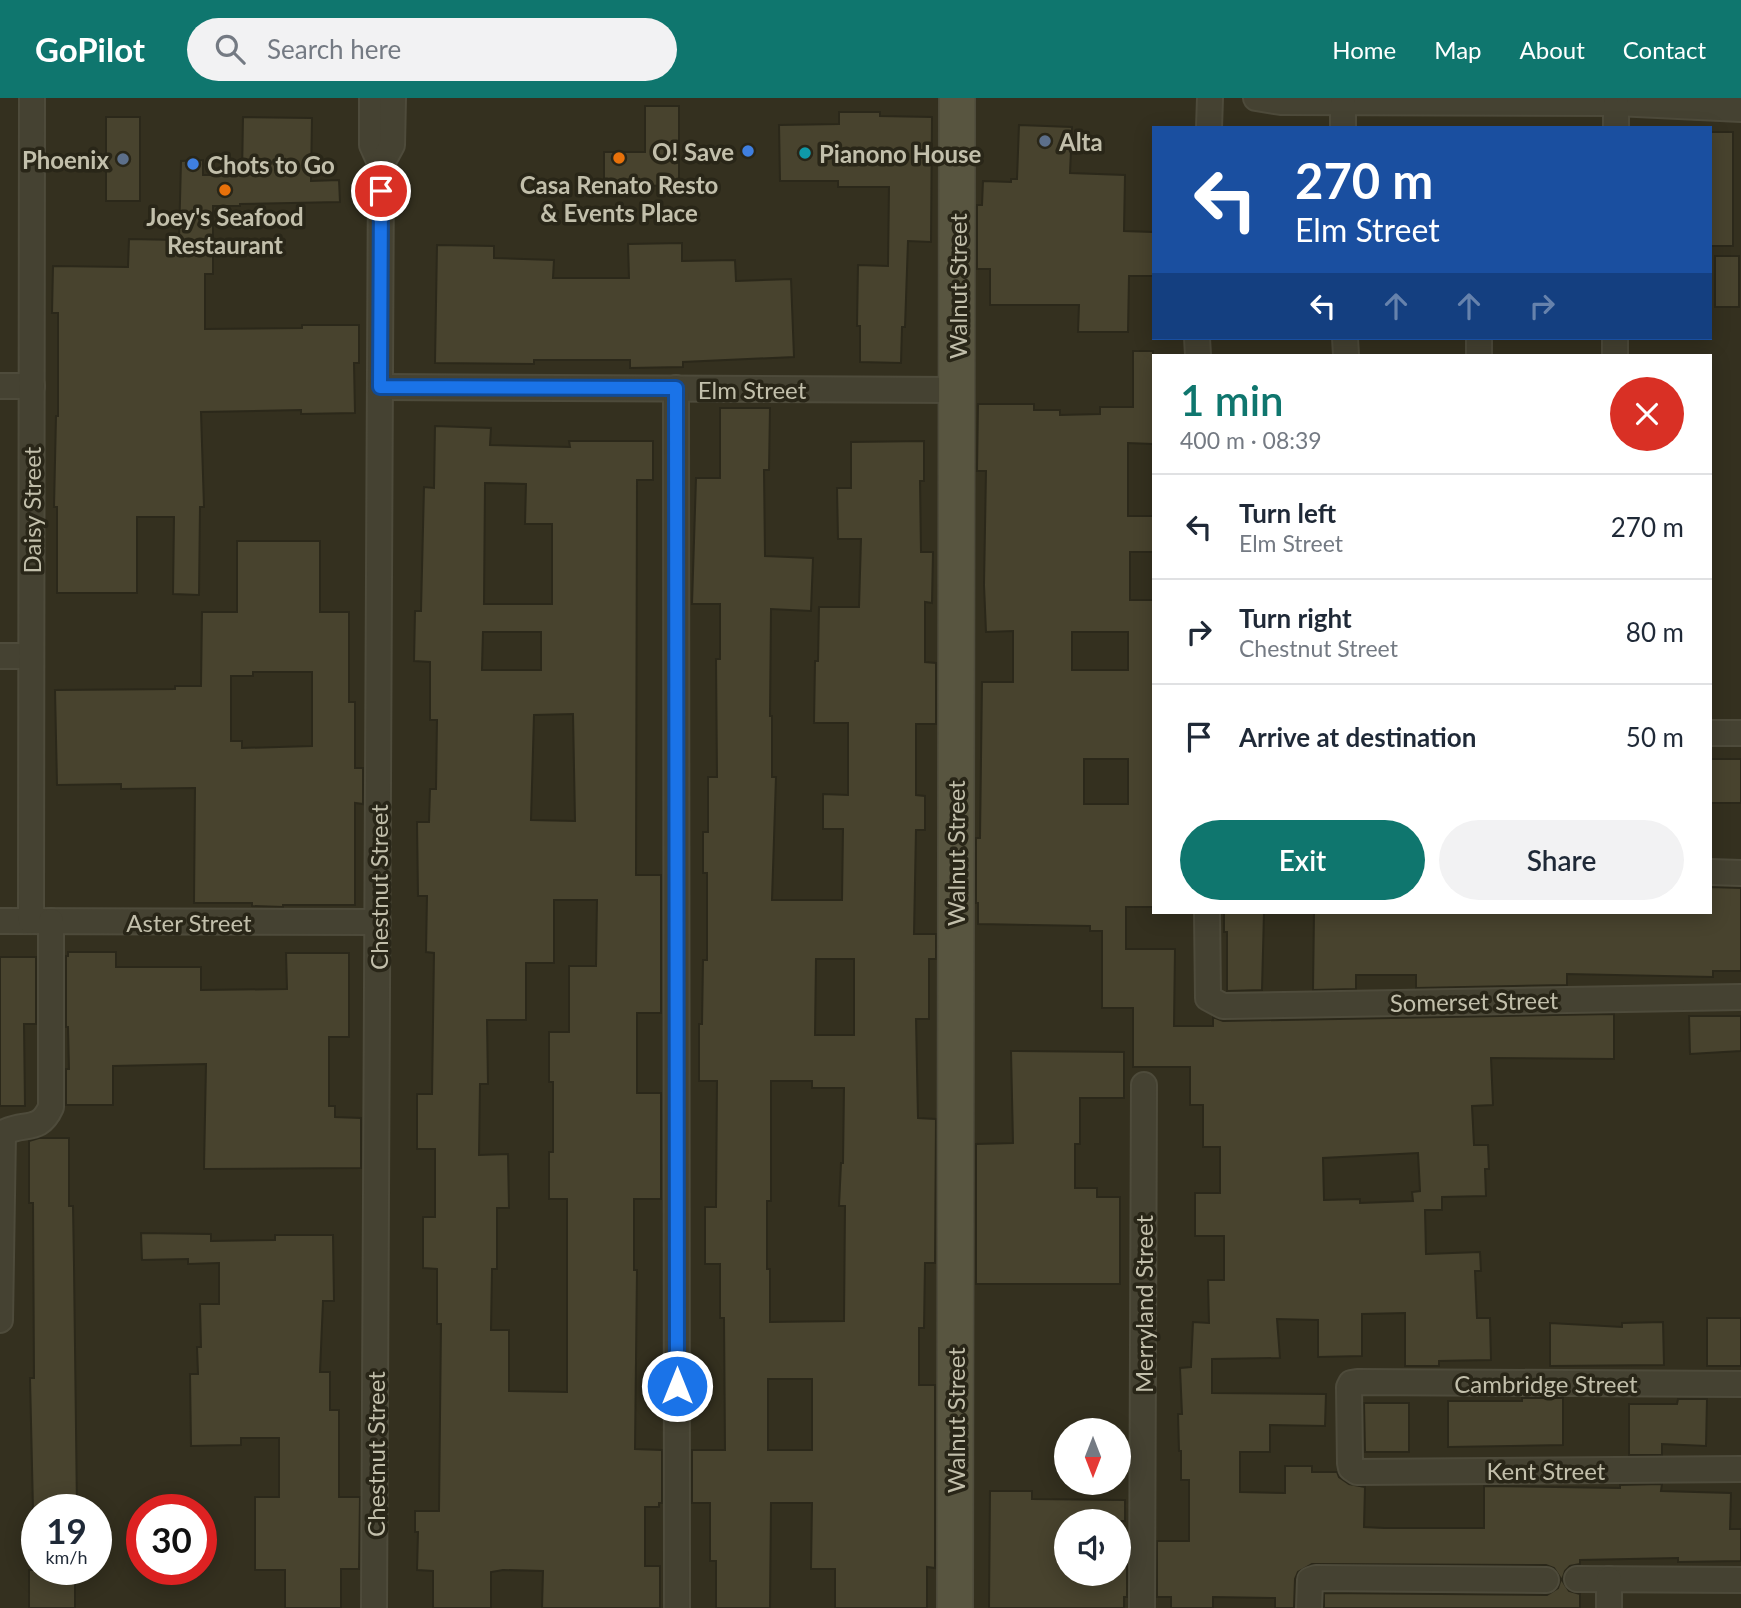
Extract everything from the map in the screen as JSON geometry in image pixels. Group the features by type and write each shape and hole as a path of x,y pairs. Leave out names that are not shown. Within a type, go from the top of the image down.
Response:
{"street":[{"name":"Daisy Street","path":"0,1320 3,1133 14,1127 32,1127 45,1121 51,1107 31,656 32,98"},
{"name":"Chestnut Street","path":"372,98 372,145 381,165 374,1608"},
{"name":"Chestnut Street","path":"381,165 392,145 393,98"},
{"name":"Walnut Street","path":"955,1608 957,98"},
{"path":"1209,126 1210,98"},
{"path":"1256,98 1481,116 1616,116 1741,109"},
{"path":"1343,103 1343,126"},
{"path":"0,386 32,386"},
{"name":"Elm Street","path":"380,387 956,390"},
{"path":"676,388 677,1608"},
{"path":"0,656 31,656"},
{"path":"1712,733 1741,733"},
{"path":"1712,872 1741,873"},
{"name":"Somerset Street","path":"1207,914 1208,998 1223,1006 1741,997"},
{"name":"Aster Street","path":"0,921 378,922"},
{"name":"Merryland Street","path":"1142,1608 1144,1085"},
{"name":"Cambridge Street","path":"1351,1468 1351,1383 1741,1384"},
{"name":"Kent Street","path":"1351,1468 1357,1472 1741,1469"},
{"path":"1309,1608 1310,1580 1315,1578 1546,1580"},
{"path":"1577,1579 1741,1580"},
{"path":"1609,1579 1609,1608"}],"building":[{"path":"645,106 679,106 679,186 604,185 604,152 645,152"},
{"path":"839,112 880,112 880,116 932,117 931,242 908,241 901,363 860,362 860,326 857,326 858,265 888,266 889,187 838,187 838,181 780,181 779,125 839,124"},
{"name":"Phoenix","path":"106,117 140,117 140,201 106,201"},
{"path":"243,117 312,118 311,181 339,180 340,202 213,206 213,274 205,274 205,329 359,325 359,363 354,363 355,413 301,414 301,410 201,412 204,507 200,507 199,595 173,594 174,517 137,517 137,593 57,593 57,507 54,507 58,416 58,313 52,313 53,266 128,267 129,239 179,240 181,161 203,160 203,175 242,175"},
{"path":"1019,125 1072,127 1070,173 1125,175 1124,231 1152,232 1152,276 1129,276 1128,332 1078,332 1079,305 990,305 990,269 977,269 977,205 982,205 983,181 1011,182 1011,179 1017,179"},
{"path":"1712,132 1733,132 1733,246 1712,246"},
{"path":"682,243 682,261 735,260 736,281 791,279 794,357 683,362 683,367 630,368 630,360 534,360 534,364 435,363 437,245 494,246 494,258 554,260 553,278 629,278 628,244"},
{"path":"1715,256 1739,256 1739,307 1715,307"},
{"path":"1133,351 1153,351 1152,444 1128,443 1128,516 1152,516 1152,552 1130,552 1130,600 1152,600 1152,907 1126,907 1126,949 1175,949 1174,1026 1213,1026 1213,1017 1223,1021 1614,1014 1614,1059 1491,1058 1493,1105 1472,1106 1474,1145 1488,1145 1486,1196 1442,1197 1442,1210 1425,1210 1426,1254 1480,1252 1481,1271 1475,1271 1477,1318 1490,1318 1491,1360 1439,1361 1439,1366 1405,1366 1405,1313 1362,1314 1362,1356 1318,1357 1318,1320 1277,1319 1280,1358 1212,1359 1212,1393 1326,1394 1325,1426 1270,1425 1270,1452 1240,1452 1240,1492 1285,1493 1285,1466 1312,1466 1312,1472 1337,1472 1339,1477 1349,1484 1365,1487 1364,1527 1384,1528 1484,1528 1484,1486 1620,1488 1620,1485 1662,1484 1661,1491 1731,1493 1730,1529 1741,1529 1741,1561 1678,1562 1678,1558 1580,1560 1580,1564 1570,1566 1565,1571 1562,1580 1569,1591 1580,1594 1580,1608 1324,1608 1324,1593 1547,1595 1558,1588 1561,1579 1554,1568 1546,1565 1312,1564 1298,1572 1295,1579 1294,1608 1275,1608 1275,1598 1213,1597 1213,1608 1171,1608 1171,1597 1157,1597 1157,1541 1189,1541 1189,1480 1181,1480 1179,1451 1178,1414 1182,1414 1180,1368 1191,1367 1193,1322 1209,1323 1208,1280 1224,1280 1224,1236 1195,1236 1195,1193 1220,1193 1220,1147 1203,1147 1203,1105 1190,1105 1190,1067 1133,1067 1133,1008 1102,1008 1102,931 1090,931 1090,926 978,924 976,903 976,838 980,838 982,682 1013,682 1013,631 986,632 986,471 977,471 978,404 1034,404 1034,410 1060,410 1060,415 1100,414 1100,407 1133,407","holes":["1072,632 1128,632 1128,670 1072,670","1084,759 1128,759 1128,804 1084,804","1418,1153 1420,1191 1412,1192 1413,1201 1360,1203 1360,1199 1324,1200 1323,1158"]},
{"path":"720,408 770,408 769,470 764,470 765,556 813,558 811,611 771,609 770,716 772,777 776,777 772,900 842,900 843,829 823,829 823,794 848,795 848,723 814,723 819,607 859,607 861,539 838,539 837,488 851,488 851,442 924,441 924,481 920,481 921,552 933,552 932,603 925,602 925,662 936,663 936,724 916,724 916,795 925,796 925,830 916,830 914,934 936,934 936,959 929,959 929,1019 916,1019 918,1118 936,1119 935,1263 925,1263 924,1328 919,1328 919,1385 935,1385 935,1568 927,1567 927,1608 835,1608 835,1569 811,1569 812,1503 771,1503 770,1608 716,1608 716,1561 710,1561 710,1503 692,1503 692,1450 725,1450 724,1318 720,1318 720,1264 705,1264 705,1207 716,1207 717,1081 699,1081 703,960 707,960 707,873 703,873 703,832 708,832 708,777 717,777 716,659 720,659 720,604 692,604 696,478 720,478","holes":["816,959 854,959 854,1035 815,1035","771,1081 812,1081 812,1088 844,1088 843,1163 839,1206 845,1206 844,1321 770,1322 767,1201 771,1201","768,1379 812,1379 812,1450 768,1450"]},
{"path":"435,426 491,428 490,445 570,447 569,441 653,441 653,480 637,480 636,875 661,875 661,1013 637,1013 637,1093 661,1093 661,1199 634,1199 634,1270 637,1270 635,1449 662,1450 662,1503 659,1503 659,1507 645,1507 645,1566 660,1566 660,1608 542,1608 543,1571 503,1570 491,1572 491,1608 433,1608 433,1571 417,1570 418,1532 415,1532 415,1511 439,1511 441,1324 437,1324 437,1269 423,1268 423,1217 435,1217 435,1149 417,1149 417,1094 432,1094 434,953 426,952 427,896 418,896 417,822 429,822 430,789 436,789 437,720 430,720 430,662 414,661 415,611 421,611 424,487 434,488","holes":["485,483 526,484 525,524 552,524 552,604 484,604","483,632 541,632 541,670 482,670","573,714 575,821 531,820 534,715","554,900 597,900 596,966 569,966 569,1032 549,1032 549,1082 553,1082 553,1152 549,1152 549,1199 567,1199 567,1392 509,1391 509,1330 491,1330 492,1269 497,1269 497,1208 509,1208 508,1154 479,1155 480,1084 488,1084 487,1020 526,1020 526,963 554,963"]},
{"path":"237,541 320,541 320,612 349,612 349,702 355,702 355,768 363,768 363,804 355,803 355,905 283,907 252,906 252,903 194,903 195,788 121,789 121,784 57,785 55,690 175,689 175,686 201,686 202,612 237,612","holes":["253,672 312,672 312,746 242,748 242,741 231,741 231,676 253,676"]},
{"path":"1712,759 1741,759 1741,803 1712,803"},
{"path":"1712,887 1741,888 1741,971 1713,971 1713,977 1567,974 1567,985 1416,988 1416,975 1356,975 1356,989 1313,990 1314,914 1712,914"},
{"path":"1224,914 1264,914 1262,990 1227,991 1227,932 1224,932"},
{"path":"68,952 116,952 116,967 201,967 201,990 287,989 286,953 349,953 349,1037 329,1037 329,1106 335,1106 335,1117 361,1118 361,1168 204,1169 206,1064 113,1066 113,1105 66,1105 66,1069 69,1069 66,1027"},
{"path":"0,957 36,957 36,1024 24,1024 25,1106 0,1106"},
{"path":"1689,1016 1741,1016 1741,1051 1690,1054"},
{"path":"1011,1051 1124,1052 1124,1098 1080,1098 1080,1144 1075,1144 1075,1188 1097,1188 1097,1197 1120,1197 1120,1284 976,1284 976,1144 1013,1143"},
{"path":"39,1138 69,1138 69,1206 73,1206 77,1494 33,1494 30,1378 34,1378 33,1203 29,1203 29,1141"},
{"path":"141,1233 211,1234 211,1241 275,1240 275,1235 333,1235 334,1301 323,1301 320,1372 330,1372 330,1410 339,1410 339,1497 360,1497 359,1569 341,1569 341,1608 285,1608 285,1570 255,1570 255,1497 279,1497 279,1438 241,1438 241,1445 191,1446 190,1374 198,1374 197,1347 201,1347 200,1304 219,1304 219,1263 188,1264 188,1259 142,1260"},
{"path":"1707,1318 1741,1318 1741,1366 1707,1366"},
{"path":"1663,1322 1664,1365 1550,1366 1550,1323 1622,1327 1622,1323"},
{"path":"1522,1398 1563,1398 1563,1445 1448,1447 1448,1401 1522,1401"},
{"path":"1678,1399 1707,1399 1706,1446 1662,1444 1662,1455 1629,1455 1629,1404 1677,1404"},
{"path":"1364,1403 1409,1403 1409,1452 1365,1452"},
{"path":"990,1491 1032,1491 1032,1499 1125,1500 1125,1509 1054,1509 1054,1586 1127,1586 1124,1608 989,1608"},
{"path":"29,1585 75,1585 75,1608 29,1608"}],"place":[{"name":"Alta","path":"1045,141"},
{"name":"O! Save","path":"748,151"},
{"name":"Pianono House","path":"805,153"},
{"name":"Casa Renato Resto & Events Place","path":"619,158"},
{"name":"Phoenix","path":"123,159"},
{"name":"Chots to Go","path":"193,164"},
{"name":"Joey's Seafood Restaurant","path":"225,190"}],"route":[{"path":"381,191 380,387 676,388 677,1386"}]}
